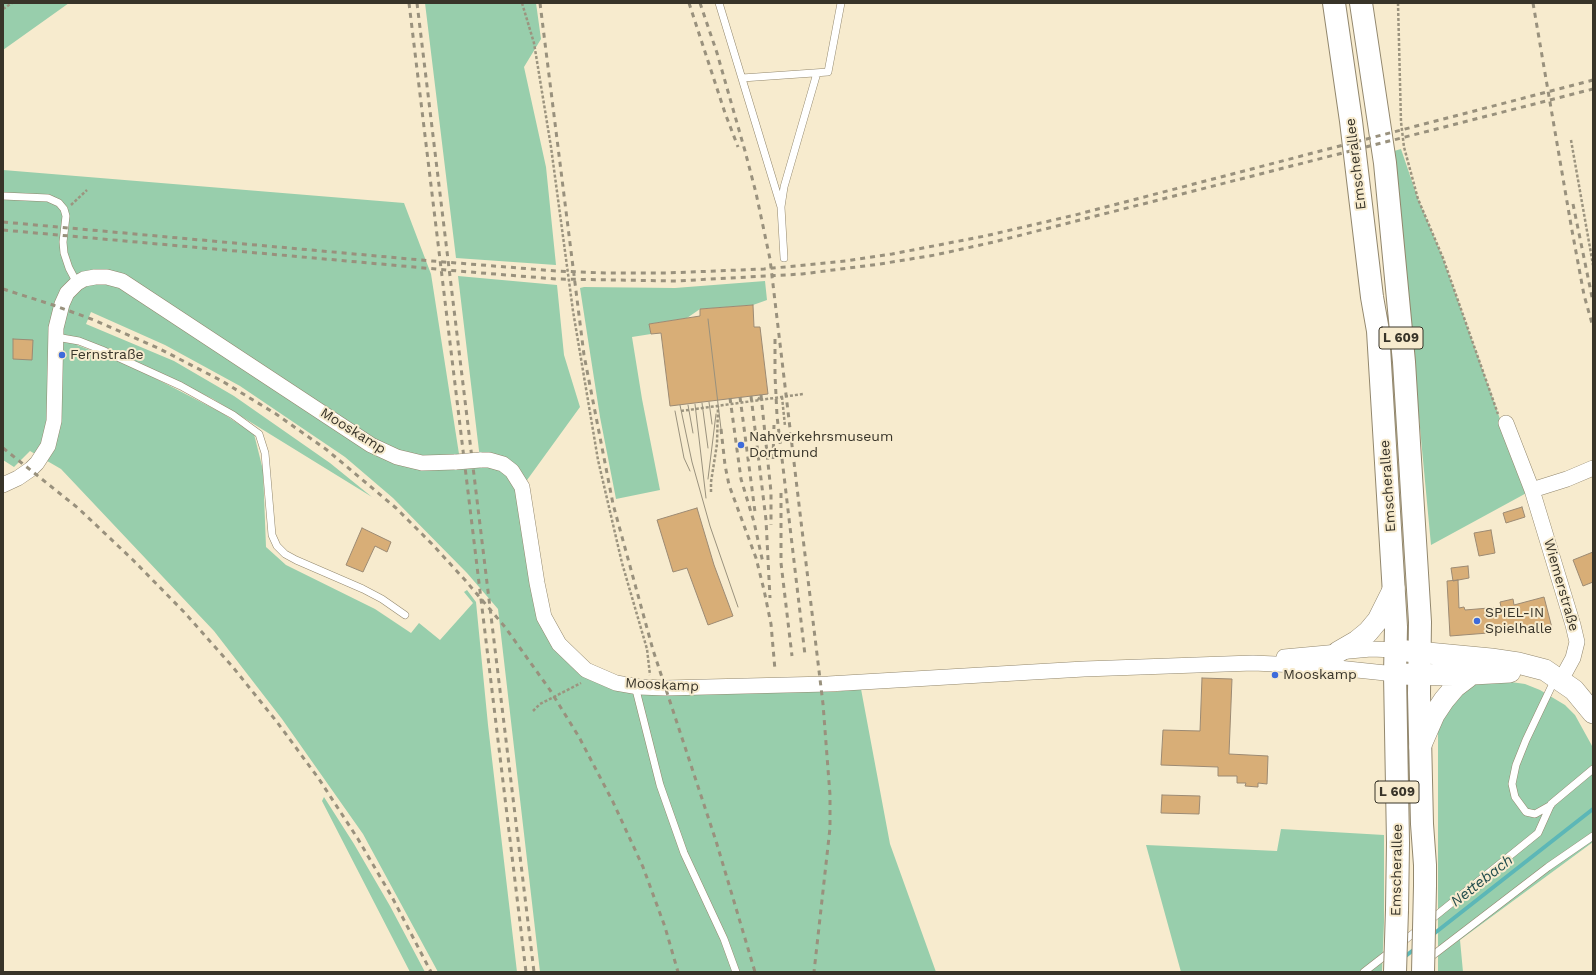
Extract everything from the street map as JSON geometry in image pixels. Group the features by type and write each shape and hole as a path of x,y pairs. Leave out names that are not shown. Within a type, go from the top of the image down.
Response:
{"main road":[{"name":"Emscherallee","path":"1334,3 1351,121 1372,297 1378,331 1396,627 1395,674 1398,843 1395,972"},
{"name":"Emscherallee","path":"1361,3 1385,163 1404,362 1420,622 1420,747 1422,824 1425,865 1420,970"}],"street":[{"name":"Mooskamp","path":"77,283 84,279 95,277 107,277 122,281 371,445 397,457 422,463 489,460 503,464 512,471 522,487 537,583 544,617 559,644 586,670 616,683 666,688 828,684 1190,664 1260,663 1319,666 1395,674"},
{"path":"3,485 18,478 37,464 48,446 54,422 56,328 62,304 67,293 77,283"},
{"name":"Wiemerstraße","path":"1506,423 1532,490 1577,642 1572,658 1558,679"},
{"path":"1532,490 1568,479 1593,468"},
{"path":"1338,652 1358,641 1368,632 1378,620 1394,588"},
{"name":"Mooskamp","path":"1260,663 1279,657 1371,649 1396,650"},
{"path":"1396,650 1518,663 1545,670 1574,690 1593,713"},
{"path":"1395,674 1472,674 1501,671 1518,672 1558,679"},
{"path":"1420,747 1434,715 1444,700 1455,687 1472,674"}],"lane":[{"path":"719,3 781,207"},
{"path":"742,78 828,72 841,3"},
{"path":"784,258 781,207 784,187 817,73"},
{"path":"3,196 48,198 59,203 64,209 66,216 64,253 69,268 77,283"},
{"path":"56,337 79,341 102,350 181,386 233,415 258,434 264,453 272,534 277,546 285,554 296,560 363,589 382,599 405,615"},
{"path":"1558,679 1526,740 1516,764 1512,784 1515,797 1526,812 1535,814 1551,804 1593,769"},
{"path":"635,686 660,785 684,853 724,940 736,972"},
{"path":"1364,972 1538,833 1551,804"},
{"path":"1420,970 1548,867 1593,836"}],"path":[{"path":"3,9 12,3"},
{"path":"522,3 534,43 552,155 573,311 598,460 622,563 647,649 651,687"},
{"path":"1398,3 1402,134 1409,168 1418,199 1443,258 1500,419 1506,423"},
{"path":"1571,140 1593,265"},
{"path":"79,198 87,190"},
{"path":"681,411 803,394"},
{"path":"758,400 761,395"},
{"path":"782,397 785,426"},
{"path":"711,492 711,482 717,444 718,406"},
{"path":"533,711 540,704 598,675"}],"green space":[{"path":"3,3 69,3 3,50"},
{"path":"425,3 536,3 541,39 524,67 546,167 556,265 456,258"},
{"path":"1401,149 1418,199 1442,256 1500,419 1532,490 1431,545 1394,151"},
{"path":"3,170 404,203 431,274 459,454 480,459 458,276 557,285 564,355 580,407 522,487 544,617 580,673 644,691 833,692 861,689 890,844 936,972 540,972 498,609 467,573 393,498 345,457 240,386 165,345 91,312 86,324 174,361 234,396 330,463 372,497 213,399 130,359 79,338 77,345 133,367 222,413 254,434 263,470 266,547 286,565 375,609 411,633 419,623 440,640 473,603 464,592 467,590 476,602 488,725 517,972 438,972 363,834 282,719 214,631 61,469 30,451 14,467 3,460"},
{"path":"765,281 767,300 753,305 700,309 687,318 649,324 651,334 632,337 642,399 660,490 616,499 600,417 580,288 675,288"},
{"path":"1511,682 1525,684 1540,690 1565,705 1575,715 1591,744 1593,748 1593,842 1460,940 1463,972 1438,972 1438,725 1441,713 1475,683"},
{"path":"324,797 354,844 390,906 425,972 410,972 322,801"},
{"path":"1281,829 1384,835 1384,922 1382,972 1181,972 1146,845 1277,851"}],"building":[{"path":"753,305 754,327 760,327 768,394 670,406 661,333 651,334 649,324 700,316 700,309"},
{"path":"13,339 33,340 32,360 13,359"},
{"path":"1522,507 1525,517 1506,523 1503,513"},
{"path":"697,508 714,565 733,616 708,625 687,568 673,572 657,520"},
{"path":"362,528 391,542 387,552 375,546 363,572 346,565"},
{"path":"1491,530 1495,553 1479,556 1474,533"},
{"path":"1593,552 1593,582 1583,586 1573,560"},
{"path":"1468,566 1469,578 1453,581 1451,568"},
{"path":"1458,580 1459,608 1464,607 1465,610 1501,607 1500,602 1513,599 1514,605 1544,597 1552,628 1450,636 1447,581"},
{"path":"1202,678 1232,679 1229,754 1268,756 1267,784 1258,783 1258,787 1245,786 1246,783 1237,783 1237,776 1218,776 1218,767 1161,765 1163,730 1200,731"},
{"path":"1162,795 1200,796 1199,814 1161,813"}],"waterway":[{"name":"Nettebach","path":"1431,936 1593,809"},
{"name":"Nettebach","path":"1403,958 1416,948"}],"tram line":[{"path":"708,319 721,429"},
{"path":"709,402 712,424"},
{"path":"702,403 708,448"},
{"path":"695,404 706,498"},
{"path":"680,405 692,462 710,526 738,607"},
{"path":"688,405 693,433"},
{"path":"675,411 684,458 690,471"},
{"path":"708,479 716,414"}],"railway":[{"path":"409,3 526,972"},
{"path":"417,3 534,972"},
{"path":"540,3 584,355 613,504 653,650 716,841 755,972"},
{"path":"689,3 725,113 738,147"},
{"path":"700,3 717,53 745,151 756,193 770,259 823,704 830,795 830,828 814,972"},
{"path":"1533,3 1571,225 1584,295 1593,327"},
{"path":"3,222 556,271 666,273 764,269 846,261 892,254 985,236 1075,215 1593,80"},
{"path":"3,230 556,279 676,281 802,274 935,255 994,242 1593,89"},
{"path":"1573,204 1593,302"},
{"path":"3,289 94,320 160,349 222,381 276,414 327,450 396,508 432,544 505,627 550,690 579,737 613,802 643,867 665,927 678,972"},
{"path":"775,339 777,416 805,655"},
{"path":"761,395 771,492 771,525"},
{"path":"751,396 766,520 770,598"},
{"path":"740,397 755,512"},
{"path":"730,398 741,479 754,522 763,563"},
{"path":"773,459 774,425"},
{"path":"721,429 729,485 756,558 764,590 771,624 775,670"},
{"path":"3,448 78,508 133,560 184,612 232,666 277,722 319,779 358,839 392,897 431,972"},
{"path":"781,493 781,563 792,656"}],"place":[{"name":"Fernstraße","path":"62,355"},
{"name":"Nahverkehrsmuseum Dortmund","path":"741,445"},
{"name":"SPIEL-IN Spielhalle","path":"1477,621"},
{"name":"Mooskamp","path":"1275,675"}]}
